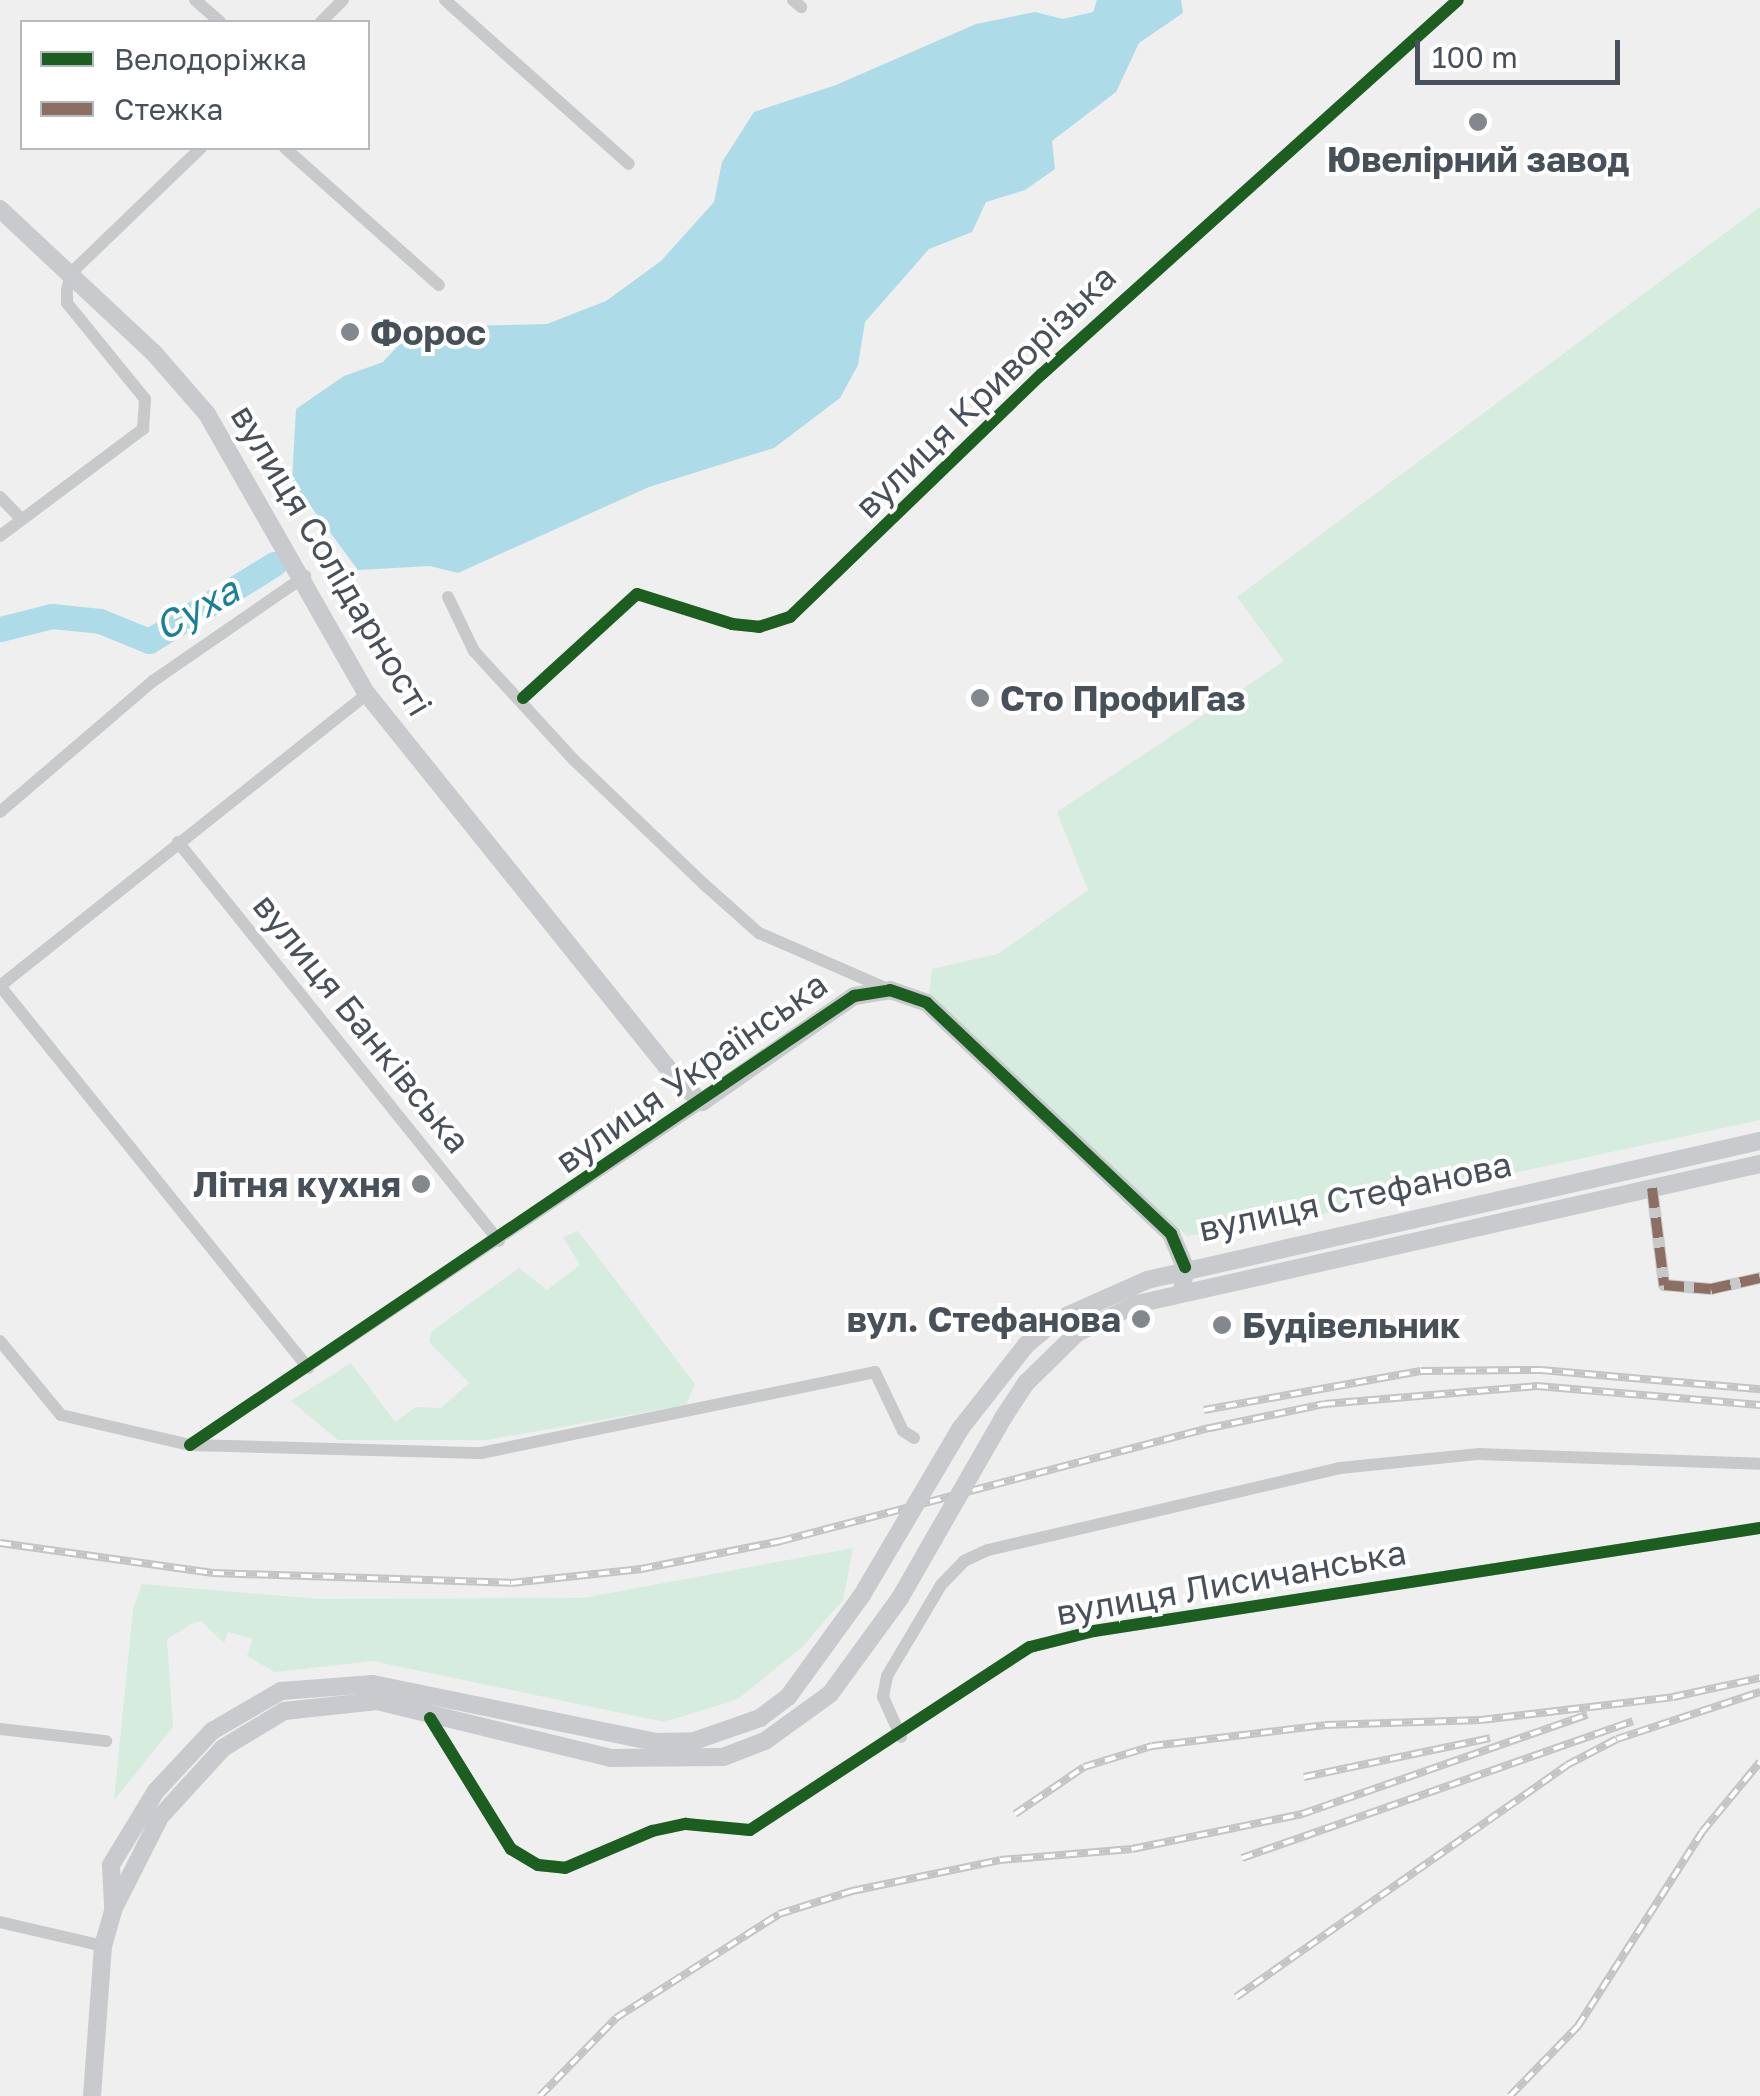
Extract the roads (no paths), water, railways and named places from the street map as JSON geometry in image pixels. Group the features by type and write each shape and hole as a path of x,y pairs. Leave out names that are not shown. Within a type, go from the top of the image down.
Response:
{"main road":[{"name":"вулиця Солідарності","path":"0,209 71,273 207,414 305,576 367,694 481,842 702,1102"},
{"name":"вулиця Українська","path":"702,1102 854,996 890,990"},
{"path":"890,990 927,1004 1171,1234 1185,1267 1182,1290"},
{"name":"вулиця Стефанова","path":"113,1910 111,1865 156,1791 212,1731 281,1691 373,1684 655,1742 694,1741 760,1718 788,1697 862,1595 960,1430 994,1381 1055,1322 1185,1267 1760,1141"},
{"name":"вулиця Стефанова","path":"430,1718 610,1758 723,1756 765,1742 830,1694 900,1598 1026,1383 1077,1332 1182,1290 1760,1164"},
{"path":"92,2096 102,1946 113,1910 160,1817 223,1748 284,1712 376,1701 430,1718"}],"street":[{"path":"195,0 218,20"},
{"path":"323,20 343,0"},
{"path":"446,0 629,164"},
{"name":"вулиця Криворізька","path":"523,698 637,594 732,624 759,628 790,618 1056,362 1458,0"},
{"path":"0,536 143,429 148,414 145,400 67,304 71,273 200,150"},
{"path":"287,150 438,285"},
{"path":"0,498 20,518"},
{"path":"0,812 153,681 305,576"},
{"path":"448,597 474,651 523,698 574,760 759,933 890,990"},
{"path":"308,1368 0,986 367,694"},
{"name":"вулиця Банківська","path":"178,842 499,1241"},
{"name":"вулиця Українська","path":"190,1445 702,1102"},
{"path":"1652,1188 1664,1285 1711,1289 1760,1278"},
{"path":"0,1341 61,1415 190,1445 481,1453 875,1372 903,1431 914,1438"},
{"path":"900,1737 883,1696 888,1676 941,1585 964,1561 988,1550 1340,1468 1479,1454 1760,1464"},
{"name":"вулиця Лисичанська","path":"430,1718 511,1849 538,1865 565,1868 652,1831 686,1824 750,1830 900,1737 1030,1647 1094,1631 1760,1528"},
{"path":"0,1729 106,1741"},
{"path":"0,1922 102,1946"}],"water":[{"path":"1097,0 1181,0 1183,13 1139,43 1116,92 1052,141 1055,169 1025,190 986,202 972,232 929,249 865,322 858,365 840,398 774,448 649,487 458,573 430,566 358,570 292,481 296,409 344,376 383,362 405,338 464,326 547,324 606,301 661,261 714,202 722,162 754,112 836,85 976,24 1035,12 1063,19 1093,12"}],"waterway":[{"name":"Суха","path":"0,629 52,616 100,621 149,641 274,564"}],"railway":[{"path":"1204,1410 1421,1371 1541,1370 1760,1389"},
{"path":"0,1543 213,1573 511,1583 641,1569 781,1541 1210,1428 1324,1404 1537,1386 1760,1405"},
{"path":"1015,1814 1084,1767 1152,1746 1325,1725 1481,1720 1673,1697 1760,1678"},
{"path":"1236,1997 1567,1765 1617,1739 1760,1692"},
{"path":"540,2096 616,2018 779,1914 852,1891 1000,1860 1132,1849 1302,1814 1587,1715"},
{"path":"1242,1858 1633,1721"},
{"path":"1304,1777 1490,1738"},
{"path":"1510,2096 1578,2026 1702,1832 1760,1762"}],"place":[{"name":"Ювелірний завод","path":"1478,122"},
{"name":"Форос","path":"350,332"},
{"name":"Сто ПрофиГаз","path":"980,698"},
{"name":"Літня кухня","path":"421,1184"},
{"name":"вул. Стефанова","path":"1141,1319"},
{"name":"Будівельник","path":"1222,1325"}]}
